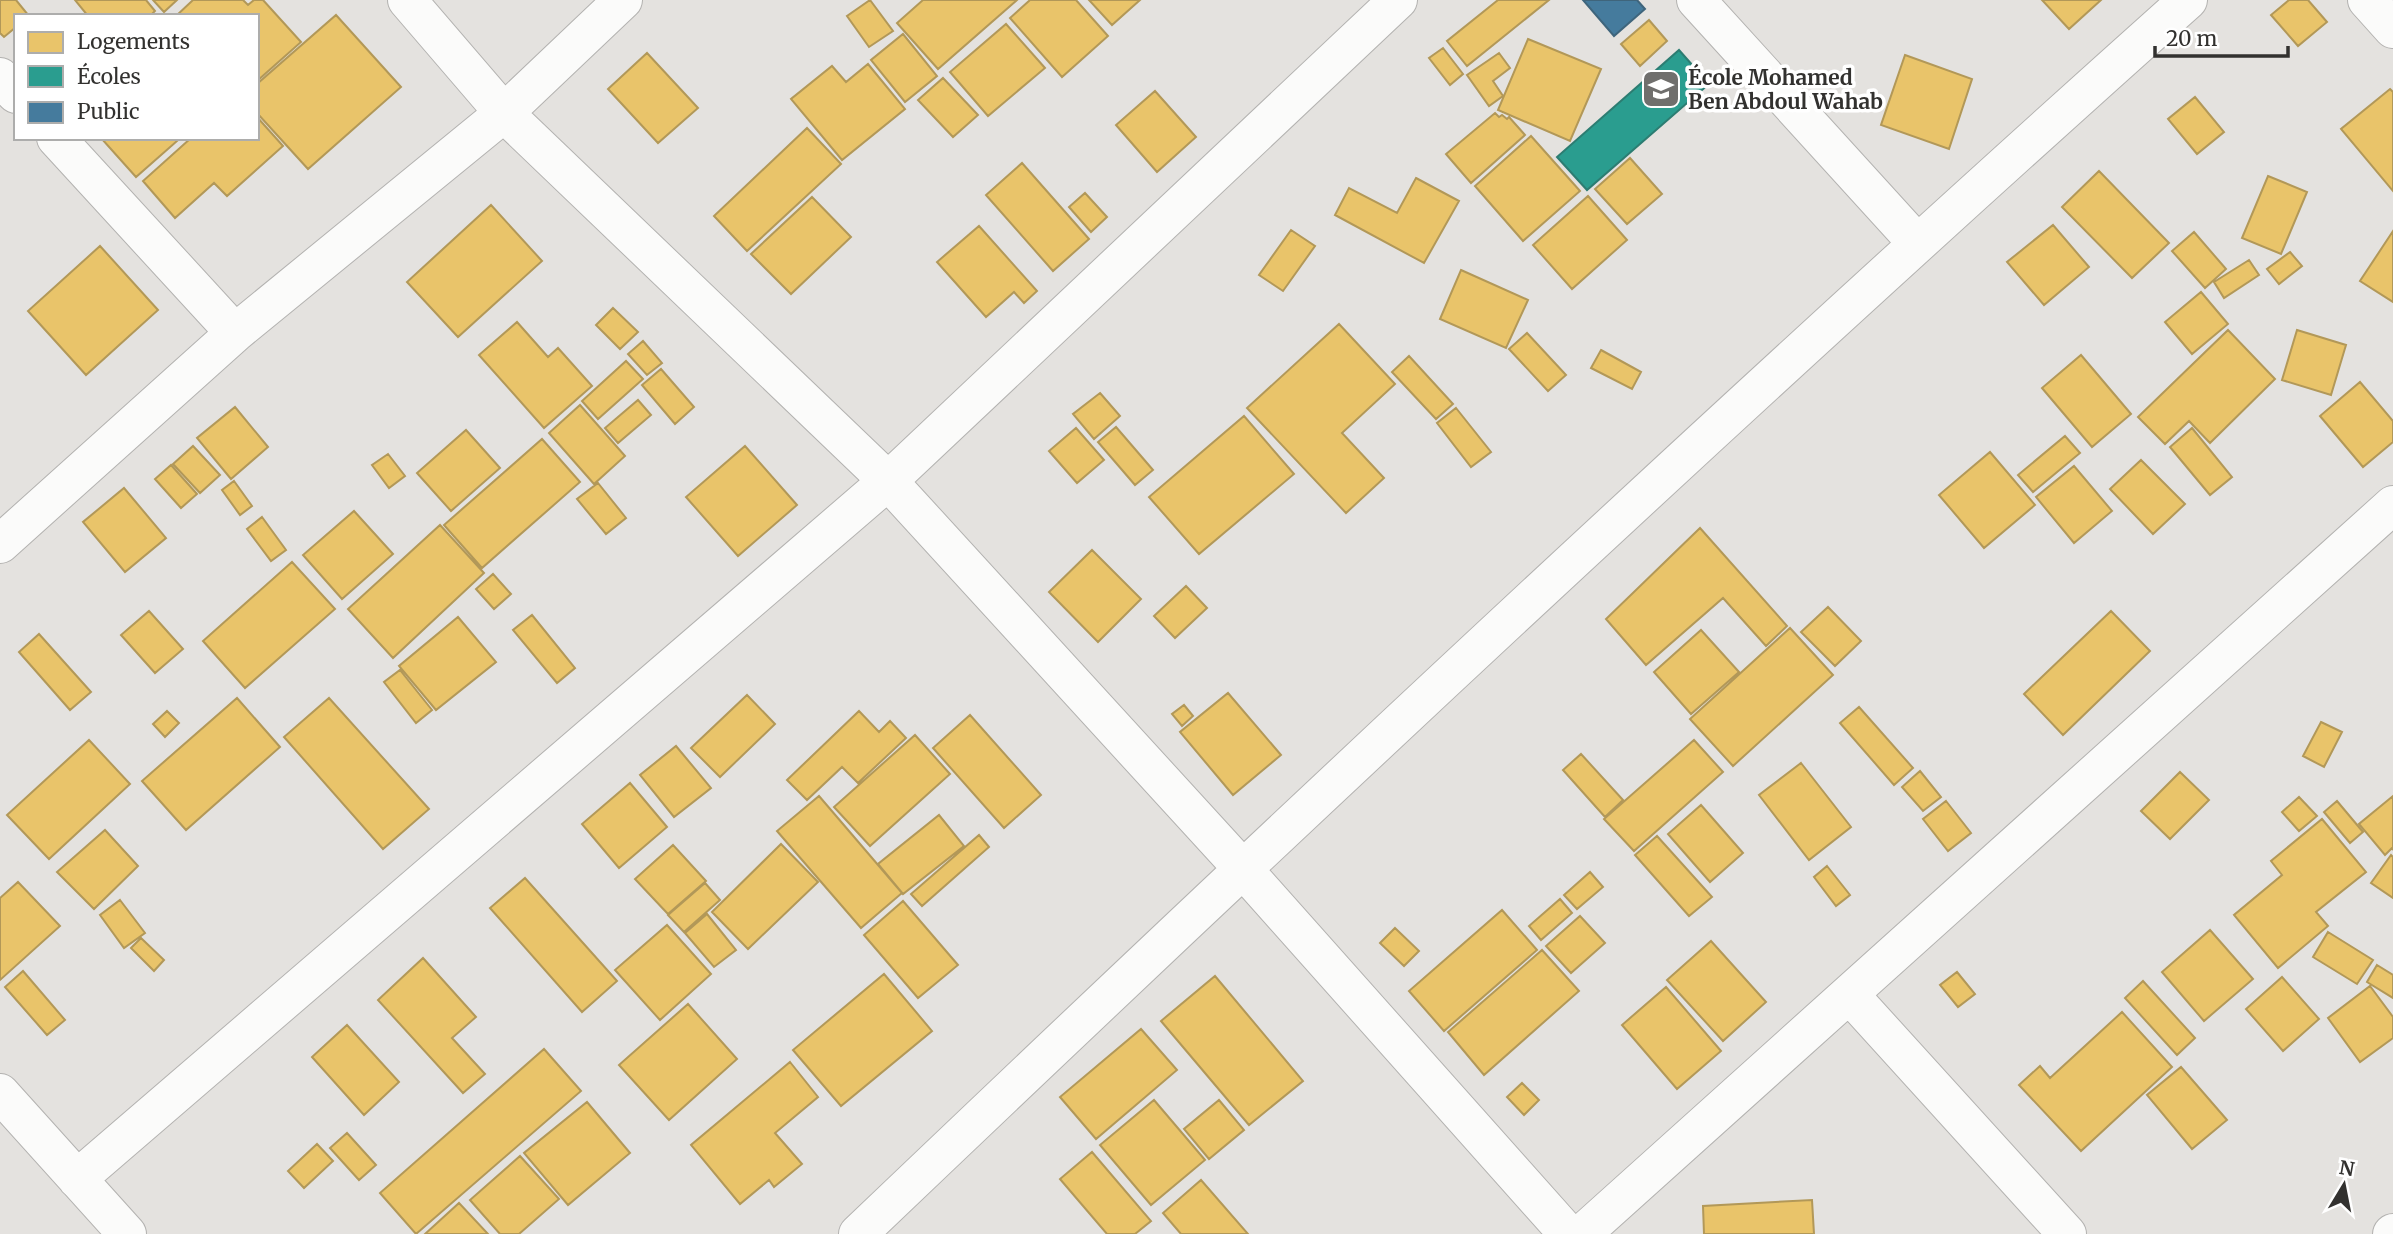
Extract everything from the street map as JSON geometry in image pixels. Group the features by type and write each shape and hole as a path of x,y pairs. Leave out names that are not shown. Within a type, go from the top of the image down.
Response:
{"street":[{"path":"407,0 503,113 888,481 1241,868 1567,1234"},
{"path":"0,544 235,333 503,113 623,0"},
{"path":"77,1179 888,481 1398,0"},
{"path":"1696,0 1917,243"},
{"path":"858,1234 1241,868 1917,243 2188,0"},
{"path":"2367,0 2393,29"},
{"path":"0,77 14,92"},
{"path":"58,140 235,333"},
{"path":"1582,1234 2393,505"},
{"path":"1849,994 2067,1234"},
{"path":"0,1093 127,1234"}],"building: Logements":[{"path":"0,0 16,0 27,14 14,14 14,29 4,37 0,33"},
{"path":"75,0 146,0 155,11 152,14 86,14"},
{"path":"153,0 177,0 164,12"},
{"path":"193,0 243,0 248,5 254,0 263,0 301,42 259,79 259,14 178,14"},
{"path":"870,0 893,31 869,47 847,16"},
{"path":"923,0 1017,0 938,69 897,23"},
{"path":"1030,0 1076,0 1108,36 1062,77 1010,18"},
{"path":"1089,0 1140,0 1112,25"},
{"path":"1498,0 1549,0 1467,66 1447,41"},
{"path":"2042,0 2101,0 2069,29"},
{"path":"2289,0 2308,0 2327,22 2298,46 2271,15"},
{"path":"336,15 401,87 308,169 259,115 259,82"},
{"path":"1649,20 1667,41 1640,66 1621,44"},
{"path":"1006,24 1045,68 988,116 950,72"},
{"path":"903,34 937,76 905,102 871,60"},
{"path":"1528,39 1601,69 1570,141 1498,110"},
{"path":"1443,48 1463,74 1450,85 1429,58"},
{"path":"647,53 698,108 658,143 608,89"},
{"path":"1499,53 1510,68 1493,81 1503,96 1489,106 1467,75"},
{"path":"1905,55 1972,79 1949,149 1881,125"},
{"path":"868,64 905,109 842,160 791,99 832,66 846,82"},
{"path":"943,78 978,115 953,137 918,100"},
{"path":"2390,89 2393,92 2393,191 2341,129"},
{"path":"1155,91 1196,137 1157,172 1116,125"},
{"path":"2195,97 2224,132 2197,154 2168,119"},
{"path":"1495,113 1499,117 1509,117 1525,135 1471,183 1446,154"},
{"path":"259,119 283,146 227,196 214,183 175,218 143,181 189,140 259,140"},
{"path":"807,128 841,164 747,251 714,216"},
{"path":"1531,136 1580,191 1523,241 1475,186"},
{"path":"103,140 177,141 136,177"},
{"path":"1630,158 1662,194 1627,224 1595,189"},
{"path":"1022,163 1089,239 1053,271 986,195"},
{"path":"2099,171 2169,243 2132,278 2062,207"},
{"path":"2268,176 2307,192 2281,254 2242,238"},
{"path":"1416,178 1459,201 1424,263 1335,215 1349,188 1397,213"},
{"path":"1085,193 1107,217 1091,232 1069,207"},
{"path":"1588,196 1627,240 1572,289 1533,245"},
{"path":"812,197 851,237 791,294 751,254"},
{"path":"491,205 542,261 458,337 407,282"},
{"path":"2053,225 2089,267 2044,305 2007,262"},
{"path":"979,226 1037,291 1024,303 1014,292 986,317 937,262"},
{"path":"1291,230 1315,246 1283,291 1259,275"},
{"path":"2393,231 2393,302 2360,281"},
{"path":"2194,232 2226,269 2205,288 2172,251"},
{"path":"100,246 158,310 86,375 28,311"},
{"path":"2290,252 2302,266 2279,284 2267,269"},
{"path":"2249,260 2259,275 2224,298 2214,282"},
{"path":"1461,270 1528,300 1506,348 1440,319"},
{"path":"2201,292 2228,324 2192,354 2165,322"},
{"path":"613,308 638,332 620,349 596,325"},
{"path":"517,322 548,357 558,348 592,386 544,428 479,355"},
{"path":"1339,324 1395,384 1342,433 1384,478 1346,513 1247,408"},
{"path":"2228,330 2275,379 2210,443 2189,421 2165,444 2138,417"},
{"path":"2297,330 2346,345 2331,395 2282,380"},
{"path":"1527,333 1566,375 1548,391 1509,349"},
{"path":"643,341 662,363 647,375 628,354"},
{"path":"1601,350 1641,372 1632,389 1591,368"},
{"path":"2081,355 2131,414 2092,447 2042,388"},
{"path":"1409,356 1453,404 1436,419 1392,372"},
{"path":"626,361 643,379 598,419 582,401"},
{"path":"661,369 694,407 675,424 642,385"},
{"path":"2360,382 2393,421 2393,442 2363,467 2320,416"},
{"path":"1100,393 1120,416 1094,439 1073,414"},
{"path":"638,400 651,415 618,443 605,428"},
{"path":"580,405 625,456 594,484 549,433"},
{"path":"235,407 268,447 231,479 197,438"},
{"path":"1456,408 1491,452 1471,467 1437,423"},
{"path":"1244,416 1294,474 1199,554 1149,497"},
{"path":"1116,427 1153,470 1135,485 1098,442"},
{"path":"1076,428 1104,460 1077,483 1049,451"},
{"path":"2192,428 2232,477 2210,495 2170,447"},
{"path":"466,430 500,468 451,511 417,473"},
{"path":"2065,436 2080,453 2033,492 2018,475"},
{"path":"542,439 580,482 482,568 444,525"},
{"path":"193,446 220,475 200,493 173,464"},
{"path":"745,446 797,505 738,556 686,497"},
{"path":"1990,452 2035,505 1984,548 1939,495"},
{"path":"388,454 405,476 389,488 372,465"},
{"path":"2141,460 2185,504 2153,534 2110,489"},
{"path":"171,465 197,494 181,508 155,479"},
{"path":"2074,466 2112,511 2074,543 2036,497"},
{"path":"234,481 252,506 240,515 222,490"},
{"path":"598,483 626,518 606,534 577,499"},
{"path":"124,488 166,538 125,572 83,522"},
{"path":"354,511 393,554 342,599 303,555"},
{"path":"262,517 286,550 271,561 247,529"},
{"path":"440,525 484,573 393,658 348,609"},
{"path":"1700,528 1787,626 1766,646 1723,598 1646,665 1606,619"},
{"path":"1092,550 1141,599 1098,642 1049,592"},
{"path":"292,562 335,609 245,688 203,641"},
{"path":"493,574 511,594 494,609 476,589"},
{"path":"1186,586 1207,608 1175,638 1154,616"},
{"path":"1828,607 1861,641 1835,666 1801,632"},
{"path":"149,611 183,649 155,673 121,635"},
{"path":"2111,611 2150,651 2063,735 2024,694"},
{"path":"532,615 575,668 557,683 513,630"},
{"path":"458,617 496,662 436,710 399,666"},
{"path":"1790,628 1833,675 1733,766 1690,719"},
{"path":"1701,630 1739,672 1691,714 1654,672"},
{"path":"39,634 91,692 70,710 19,652"},
{"path":"400,670 432,710 416,723 384,682"},
{"path":"1228,693 1281,755 1233,795 1180,732"},
{"path":"747,695 775,724 720,777 691,748"},
{"path":"237,698 280,747 186,830 142,781"},
{"path":"329,698 429,809 383,849 284,737"},
{"path":"1184,705 1193,716 1182,726 1172,714"},
{"path":"1859,707 1913,768 1894,785 1840,723"},
{"path":"167,711 179,723 165,737 153,724"},
{"path":"859,711 879,732 890,721 906,738 858,783 842,767 807,800 787,780"},
{"path":"970,715 1041,795 1004,828 933,748"},
{"path":"2321,722 2342,732 2324,767 2303,756"},
{"path":"915,735 950,774 870,846 834,807"},
{"path":"89,740 130,784 49,859 7,815"},
{"path":"1694,740 1723,772 1634,851 1604,819"},
{"path":"676,746 711,788 674,817 640,775"},
{"path":"1581,754 1623,800 1605,817 1563,770"},
{"path":"1801,763 1851,827 1809,860 1759,795"},
{"path":"1920,771 1941,797 1923,811 1902,787"},
{"path":"2180,772 2209,800 2170,839 2141,811"},
{"path":"630,783 667,827 619,868 582,824"},
{"path":"819,796 902,893 861,928 777,831"},
{"path":"2393,796 2393,850 2392,848 2385,855 2359,824"},
{"path":"2299,797 2317,816 2299,831 2282,812"},
{"path":"1946,801 1971,833 1948,851 1923,819"},
{"path":"2337,801 2363,832 2350,843 2324,812"},
{"path":"1701,805 1743,853 1710,882 1668,834"},
{"path":"939,815 964,846 903,894 878,864"},
{"path":"2322,819 2366,872 2316,912 2328,926 2278,968 2234,915 2282,875 2271,861"},
{"path":"105,830 138,866 94,909 57,872"},
{"path":"979,835 989,847 922,906 911,894"},
{"path":"1657,836 1712,897 1689,916 1635,855"},
{"path":"781,844 818,882 748,949 712,912"},
{"path":"673,845 706,881 668,914 635,879"},
{"path":"2391,855 2393,857 2393,898 2371,883"},
{"path":"1827,866 1850,895 1836,906 1814,877"},
{"path":"1590,872 1603,887 1577,909 1564,895"},
{"path":"525,878 617,981 582,1012 490,908"},
{"path":"18,882 60,926 0,980 0,898"},
{"path":"705,883 720,900 684,932 668,915"},
{"path":"1560,899 1572,913 1541,940 1529,926"},
{"path":"120,900 145,933 124,948 100,915"},
{"path":"903,901 958,965 918,998 864,935"},
{"path":"1502,910 1537,950 1444,1031 1409,991"},
{"path":"707,914 736,950 714,967 685,933"},
{"path":"1580,916 1605,943 1571,973 1546,946"},
{"path":"667,925 711,974 660,1020 615,970"},
{"path":"1395,928 1419,951 1404,966 1380,943"},
{"path":"2210,930 2253,979 2204,1021 2162,972"},
{"path":"2328,932 2373,960 2357,984 2313,957"},
{"path":"141,938 164,960 154,971 131,948"},
{"path":"1711,941 1766,1002 1723,1041 1667,980"},
{"path":"1542,950 1579,991 1484,1075 1448,1032"},
{"path":"423,958 476,1017 452,1038 485,1074 463,1093 378,1000"},
{"path":"2377,965 2393,975 2393,998 2367,982"},
{"path":"23,971 65,1020 47,1035 5,987"},
{"path":"1957,972 1975,994 1958,1007 1940,985"},
{"path":"884,974 932,1031 841,1106 793,1050"},
{"path":"1215,976 1303,1081 1249,1125 1161,1021"},
{"path":"2282,977 2319,1019 2283,1051 2246,1009"},
{"path":"2143,981 2195,1038 2177,1055 2125,998"},
{"path":"2370,986 2393,1017 2393,1038 2360,1062 2328,1018"},
{"path":"1666,987 1721,1051 1677,1089 1622,1025"},
{"path":"688,1004 737,1059 669,1120 619,1065"},
{"path":"2122,1012 2172,1067 2081,1151 2019,1085 2040,1066 2050,1078"},
{"path":"347,1025 399,1082 364,1115 312,1057"},
{"path":"1141,1029 1177,1070 1096,1139 1060,1097"},
{"path":"544,1049 581,1091 416,1234 380,1193"},
{"path":"790,1062 818,1097 775,1133 802,1164 774,1187 769,1180 740,1204 691,1145"},
{"path":"2181,1067 2227,1120 2192,1149 2147,1095"},
{"path":"1522,1083 1539,1100 1524,1115 1507,1097"},
{"path":"1154,1100 1205,1160 1151,1205 1100,1145"},
{"path":"1219,1100 1244,1130 1209,1159 1184,1129"},
{"path":"587,1102 630,1153 568,1205 524,1153"},
{"path":"347,1133 376,1165 359,1180 330,1148"},
{"path":"317,1144 333,1161 304,1188 288,1171"},
{"path":"1092,1152 1151,1221 1135,1234 1107,1234 1060,1179"},
{"path":"520,1156 559,1199 519,1234 500,1234 470,1200"},
{"path":"1201,1180 1248,1234 1181,1234 1163,1213"},
{"path":"1812,1200 1814,1234 1704,1234 1703,1206"},
{"path":"459,1203 488,1234 425,1234"}],"building: Écoles":[{"path":"1679,50 1709,84 1587,190 1557,157"}],"building: Public":[{"path":"1583,0 1637,0 1645,9 1614,36"}],"place":[{"name":"École Mohamed Ben Abdoul Wahab","path":"1661,89"}]}
